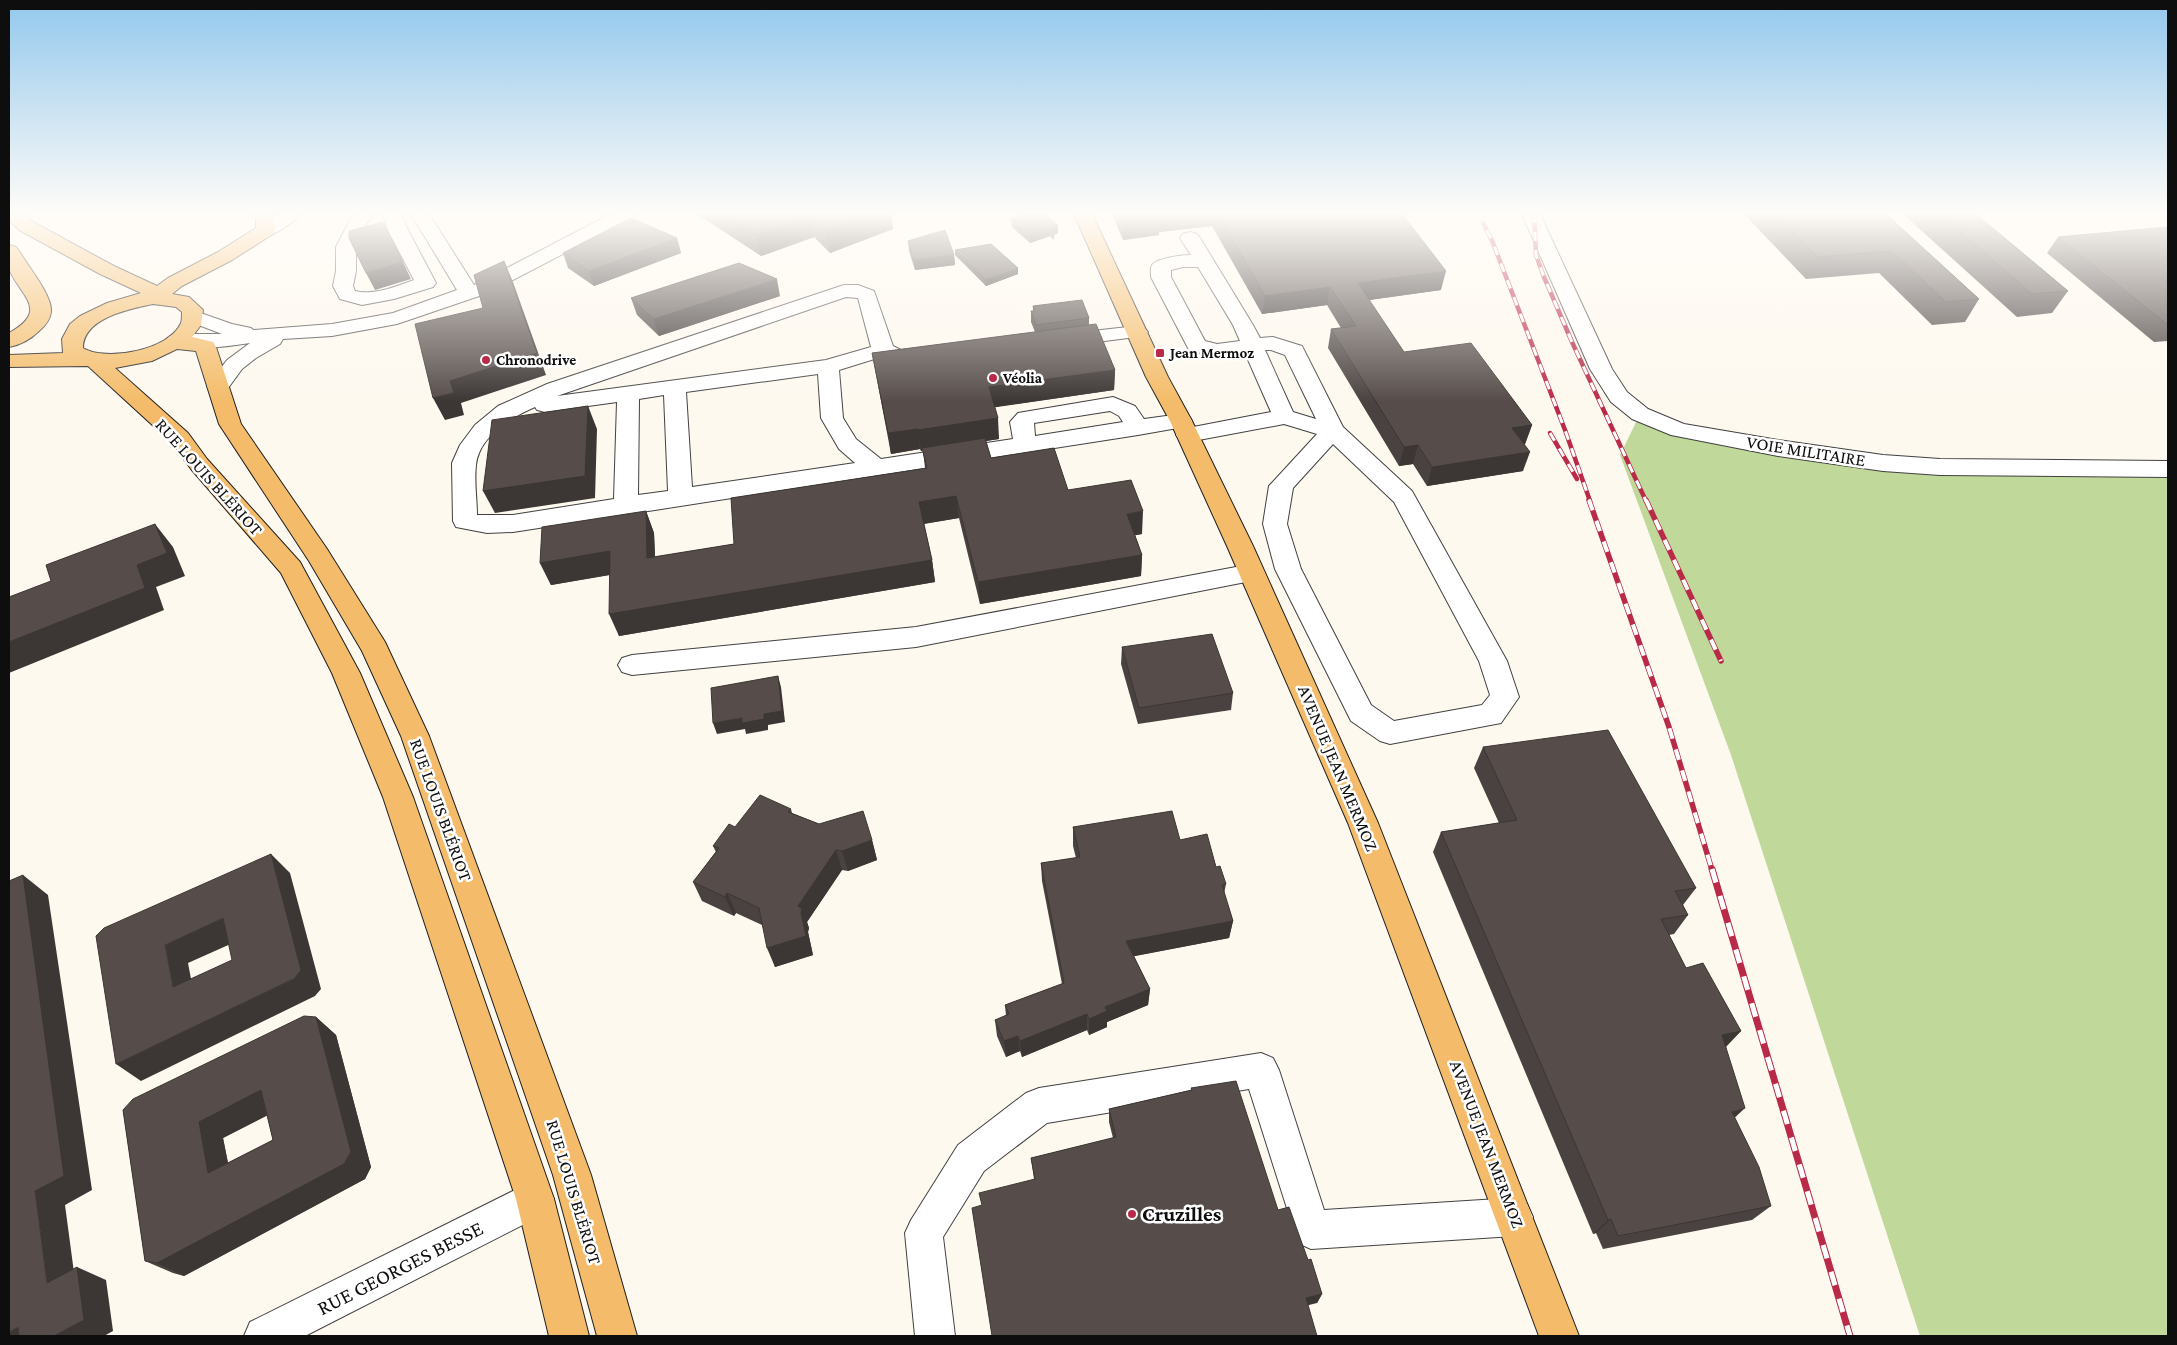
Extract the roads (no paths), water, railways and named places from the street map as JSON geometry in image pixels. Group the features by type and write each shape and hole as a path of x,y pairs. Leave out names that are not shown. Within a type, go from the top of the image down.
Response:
{"main road":[{"path":"9,341 34,328 40,320 42,305 23,277"},
{"path":"32,277 49,297 65,322 83,325"},
{"path":"123,277 147,287 151,291 153,298"},
{"path":"153,298 185,277"},
{"path":"9,361 41,359 118,362 143,356 175,342 190,328 191,311 203,282 207,277"},
{"name":"AVENUE JEAN MERMOZ","path":"1112,277 1157,378 1184,428 1252,573 1363,823 1559,1336"},
{"path":"9,345 83,325 116,306 153,298 174,299 191,311"},
{"name":"RUE LOUIS BLÉRIOT","path":"83,325 70,344 72,351 90,361 180,438 199,464 291,568 346,673 398,797 535,1199 569,1336"},
{"name":"RUE LOUIS BLÉRIOT","path":"175,342 205,347 230,424 318,555 375,649 415,736 572,1175 616,1325"}],"street":[{"path":"345,277 343,286 347,295 362,299 387,295 426,283 423,277"},
{"path":"459,277 469,293"},
{"path":"175,342 217,341 292,332 332,330 397,318 481,289 504,277"},
{"path":"1161,277 1197,345 1216,351 1273,344 1294,351 1333,431 1403,497 1493,661 1505,697 1491,715 1390,733 1361,713 1288,569 1275,524 1282,486 1333,431"},
{"path":"1214,277 1243,325 1284,416"},
{"name":"VOIE MILITAIRE","path":"1560,277 1601,369 1619,396 1640,414 1679,430 1778,448 1882,463 1940,467 2168,469"},
{"path":"883,350 867,295 858,291 844,291 555,389 506,411 483,430 472,445 464,463 465,521 474,524 498,524 1138,428 1184,428 1284,416 1333,431"},
{"path":"191,311 227,328 265,336"},
{"path":"218,386 233,364 244,355 292,332"},
{"path":"1041,343 1138,332"},
{"path":"506,411 828,366 883,350 904,360 945,355"},
{"path":"828,366 832,418 847,444 876,467"},
{"path":"676,387 680,498"},
{"path":"626,506 628,394"},
{"path":"632,666 916,637 1252,573"},
{"path":"936,1336 924,1233 971,1158 1039,1106 1261,1070 1311,1230 1514,1216"},
{"name":"RUE GEORGES BESSE","path":"264,1336 535,1199"}],"railway":[{"path":"1506,277 1590,501"},
{"path":"1544,277 1646,501"},
{"path":"1550,433 1577,479"},
{"path":"1589,500 1669,727 1712,870"},
{"path":"1646,500 1721,661"},
{"path":"1712,869 1850,1336"}],"place":[{"name":"Jean Mermoz","path":"1160,353"},
{"name":"Chronodrive","path":"486,360"},
{"name":"Véolia","path":"993,378"},
{"name":"Cruzilles","path":"1132,1214"}]}
